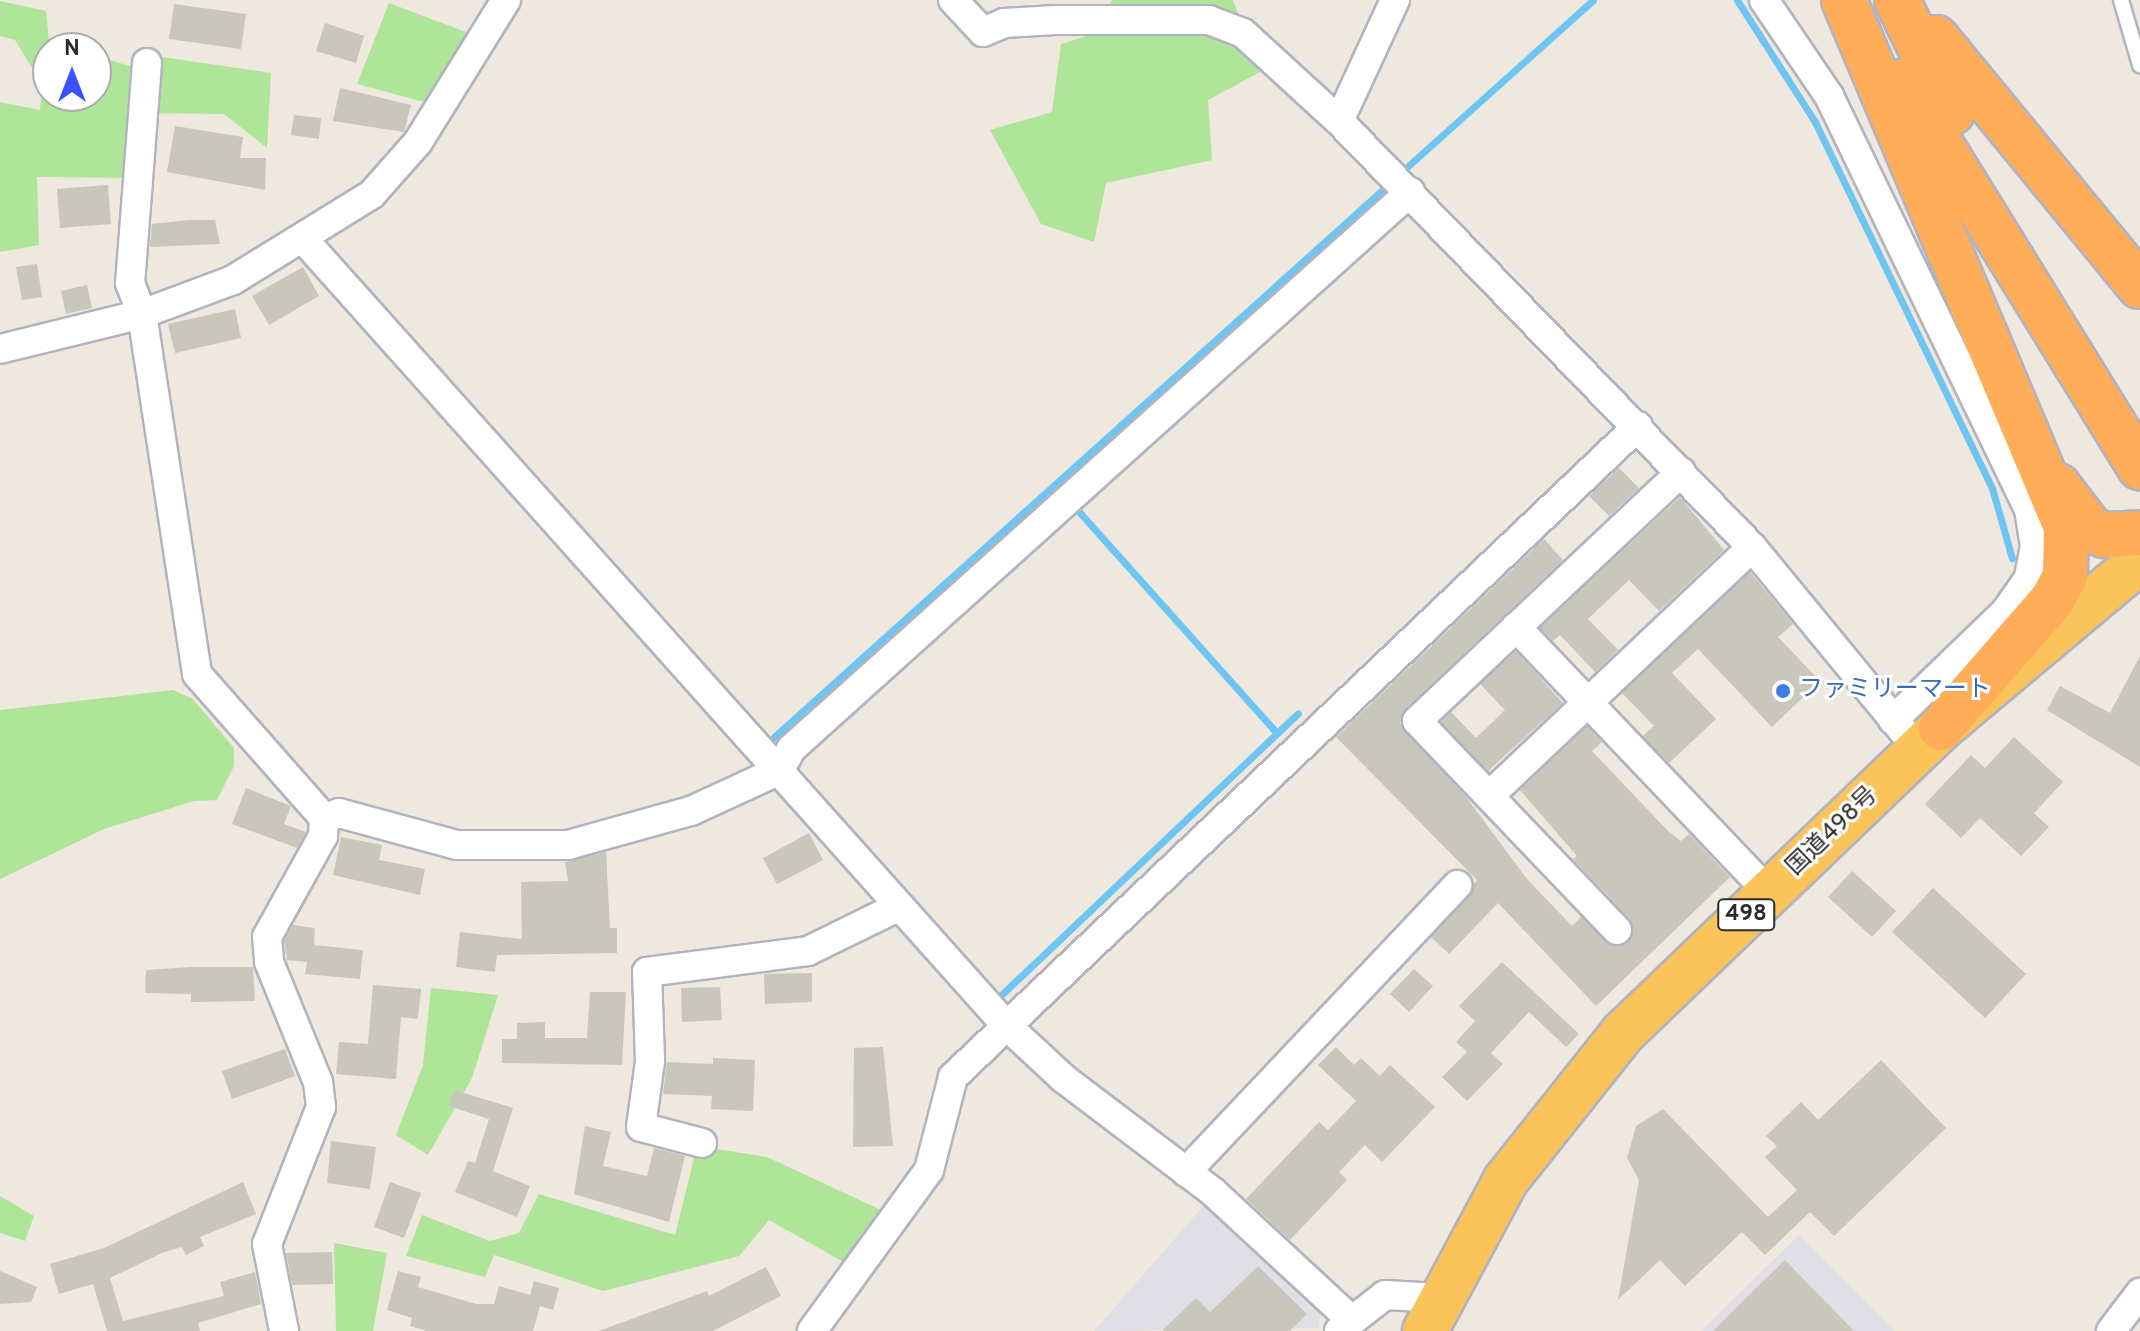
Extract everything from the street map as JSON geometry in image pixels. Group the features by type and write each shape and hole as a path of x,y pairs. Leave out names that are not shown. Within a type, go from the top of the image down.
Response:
{"highway":[{"path":"1846,0 2038,453 2066,527 2065,576 2053,599 1917,732"},
{"path":"1846,0 2087,358 2140,427"},
{"path":"1897,0 1935,85 2087,358 2140,468"},
{"path":"1909,0 1959,71 2140,286"},
{"path":"2038,453 2071,506 2104,535 2131,525"},
{"name":"国道498号","path":"1432,1315 1506,1180 1623,1033 1769,893 1917,732 2140,561"}],"street":[{"path":"0,349 142,314 233,280 305,241 372,194 418,142 506,0"},
{"path":"953,0 983,32 1004,23 1055,20 1209,20 1243,33 1339,121 1638,426 1752,547 1917,732 2029,578 2035,546 2029,509 1829,96 1764,0"},
{"path":"1339,121 1395,0"},
{"path":"147,63 130,283 142,314 197,674 324,818 323,836 267,937 269,962 318,1082 321,1107 267,1244 284,1331"},
{"path":"324,818 339,813 457,845 568,845 665,820 766,755 791,749 1410,192"},
{"path":"305,241 1006,1025 1063,1078 1186,1172 1345,1325 1385,1295 1432,1315"},
{"path":"812,1331 929,1170 953,1077 1638,426"},
{"path":"1617,930 1417,721 1681,472"},
{"path":"1489,796 1752,547"},
{"path":"1516,627 1769,893"},
{"path":"1186,1172 1457,885"},
{"path":"702,1143 641,1127 650,1061 647,972 808,951 900,906"},
{"path":"2111,1331 2140,1293"}],"lane":[{"path":"2121,0 2140,65"}],"shaded area":[{"path":"1206,1203 1321,1312 1318,1328 1094,1331"},
{"path":"1799,1235 1894,1331 1701,1331"}],"green space":[{"path":"1112,0 1233,0 1260,72 1208,100 1212,160 1106,183 1094,242 1041,224 990,130 1052,112 1061,44 1099,32"},
{"path":"0,1 46,11 48,32 32,32 32,68 15,40 0,36"},
{"path":"389,3 474,35 428,103 357,84"},
{"path":"162,57 271,73 267,148 224,114 137,113 131,178 37,177 39,245 0,252 0,102 32,108 32,112 112,112 112,61 157,74"},
{"path":"173,690 193,699 234,748 234,766 217,800 194,801 104,829 0,879 0,710"},
{"path":"431,988 498,995 472,1078 428,1155 396,1135 423,1065"},
{"path":"697,1146 767,1157 881,1210 847,1264 769,1220 739,1256 603,1291 494,1255 485,1277 406,1256 422,1215 490,1241 519,1233 539,1194 675,1235"},
{"path":"0,1196 34,1216 25,1241 0,1233"},
{"path":"334,1243 387,1253 373,1331 336,1331"}],"building":[{"path":"174,4 246,14 241,49 169,39"},
{"path":"325,23 364,36 356,63 316,51"},
{"path":"340,88 411,105 404,132 333,121"},
{"path":"294,115 321,118 319,139 291,135"},
{"path":"175,126 243,137 240,158 266,158 265,190 167,172"},
{"path":"108,185 111,224 60,228 57,189"},
{"path":"215,220 220,244 150,247 152,224"},
{"path":"37,264 42,297 22,300 16,267"},
{"path":"303,267 319,296 269,325 252,296"},
{"path":"87,285 92,308 66,314 61,291"},
{"path":"235,309 241,338 175,353 168,324"},
{"path":"1619,468 1639,488 1609,516 1589,496"},
{"path":"1680,497 1724,550 1659,611 1629,580 1588,619 1618,650 1595,672 1560,635 1553,641 1540,628"},
{"path":"1544,539 1563,560 1405,709 1400,724 1467,798 1527,879 1572,926 1581,917 1612,946 1629,942 1630,919 1573,859 1577,856 1520,790 1587,726 1602,742 1592,751 1668,831 1681,841 1689,834 1730,877 1596,1006 1498,903 1449,954 1431,937 1477,880 1336,737"},
{"path":"1750,572 1793,624 1778,637 1820,681 1772,727 1698,649 1672,673 1716,719 1669,763 1643,736 1654,726 1622,693"},
{"path":"1516,651 1563,703 1488,771 1441,722 1451,712 1476,738 1505,710 1480,684"},
{"path":"2140,656 2140,767 2047,710 2060,686 2110,713"},
{"path":"2014,737 2063,782 2034,813 2049,827 2021,856 1980,818 1961,838 1925,804 1971,755 1985,768"},
{"path":"246,788 291,806 284,824 306,832 297,848 232,824"},
{"path":"809,833 823,860 777,884 763,858"},
{"path":"341,837 382,845 379,860 425,869 420,895 333,875"},
{"path":"606,852 610,928 617,928 617,953 497,955 495,972 456,967 460,932 522,939 521,882 568,881 565,862"},
{"path":"1852,871 1896,911 1872,937 1828,897"},
{"path":"1933,888 2026,974 1985,1018 1892,932"},
{"path":"293,925 315,928 314,945 363,950 360,979 305,974 307,962 287,960 284,941"},
{"path":"1502,962 1579,1034 1566,1047 1529,1012 1491,1053 1503,1064 1467,1101 1442,1077 1467,1052 1456,1042 1475,1021 1459,1006"},
{"path":"253,967 255,1001 191,1002 191,994 145,993 146,970"},
{"path":"1414,969 1433,986 1409,1012 1390,994"},
{"path":"812,973 812,1002 765,1004 764,974"},
{"path":"373,985 421,989 418,1019 401,1017 396,1079 336,1074 339,1042 368,1044"},
{"path":"720,987 722,1020 682,1022 681,988"},
{"path":"590,992 626,992 622,1065 502,1063 502,1039 517,1039 517,1023 545,1022 545,1038 587,1038"},
{"path":"883,1047 893,1146 853,1147 854,1048"},
{"path":"1336,1047 1354,1065 1361,1058 1380,1076 1390,1065 1435,1107 1382,1162 1365,1145 1339,1172 1347,1180 1290,1240 1246,1199 1319,1122 1328,1130 1356,1101 1318,1065"},
{"path":"285,1049 295,1076 232,1099 222,1071"},
{"path":"713,1058 755,1060 753,1111 711,1109 712,1096 663,1094 667,1062 713,1064"},
{"path":"1881,1060 1946,1128 1834,1236 1810,1212 1765,1255 1742,1232 1685,1286 1660,1260 1618,1300 1639,1180 1627,1158 1636,1126 1663,1109 1768,1217 1797,1190 1765,1157 1777,1146 1766,1136 1801,1102 1818,1120"},
{"path":"454,1090 513,1108 493,1171 530,1186 517,1217 455,1192 468,1161 475,1163 489,1119 449,1106"},
{"path":"585,1126 611,1132 603,1166 647,1176 654,1148 685,1156 669,1222 574,1194"},
{"path":"331,1141 376,1147 370,1189 327,1183"},
{"path":"243,1182 256,1214 200,1237 204,1246 186,1255 182,1247 164,1252 110,1278 123,1321 224,1296 220,1282 255,1272 261,1304 198,1323 200,1331 107,1331 93,1284 59,1294 50,1264 104,1248"},
{"path":"390,1182 421,1193 404,1238 374,1227"},
{"path":"332,1252 333,1284 292,1285 286,1253"},
{"path":"1785,1260 1854,1331 1713,1331 1743,1301"},
{"path":"1258,1266 1307,1314 1290,1331 1162,1331 1196,1298 1210,1312"},
{"path":"766,1267 781,1296 713,1331 599,1331 707,1291 709,1296"},
{"path":"0,1271 37,1287 31,1302 0,1304"},
{"path":"398,1271 421,1277 418,1287 476,1304 494,1304 499,1286 530,1295 534,1281 559,1288 553,1310 540,1306 533,1331 427,1331 410,1326 412,1318 387,1310"}],"waterway":[{"path":"1398,175 1593,0"},
{"path":"1737,0 1815,122 1992,488 2012,558"},
{"path":"765,745 1389,184"},
{"path":"1073,505 1277,733"},
{"path":"999,997 1298,713"}],"place":[{"name":"ファミリーマート","path":"1783,691"}]}
